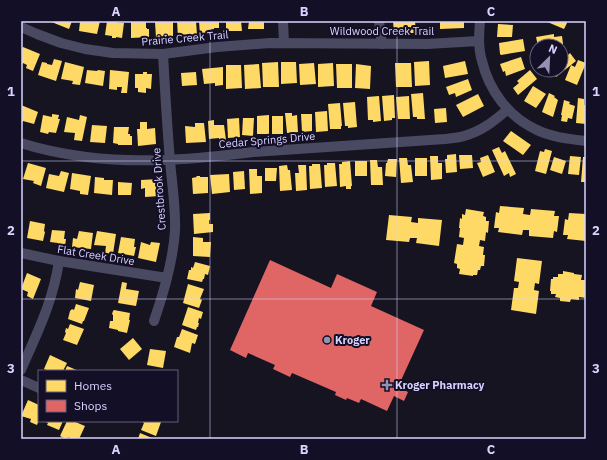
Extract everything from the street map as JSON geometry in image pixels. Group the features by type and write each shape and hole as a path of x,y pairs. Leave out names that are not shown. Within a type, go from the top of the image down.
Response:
{"street":[{"path":"283,21 284,43"},
{"path":"379,21 382,44"},
{"path":"480,21 479,41 481,60 494,92 508,110 521,121 536,130 557,137 586,141"},
{"name":"Prairie Creek Trail","path":"21,27 61,43 113,54 163,54 217,47 284,43"},
{"name":"Wildwood Creek Trail","path":"284,43 427,44 479,41"},
{"name":"Crestbrook Drive","path":"154,321 167,278 173,251 175,231 175,210 163,54"},
{"name":"Cedar Springs Drive","path":"21,143 52,152 110,160 170,160 227,156 253,152 452,138 478,132 491,124 508,110"},
{"name":"Flat Creek Drive","path":"21,253 59,262 167,278"},
{"path":"21,370 44,319 59,262"},
{"path":"21,380 38,388"}],"building: Homes":[{"path":"49,21 72,21 69,29"},
{"path":"100,21 97,34 79,31 80,22"},
{"path":"107,21 124,23 122,38 112,38 112,36 105,35"},
{"path":"131,21 146,21 146,28 149,29 149,37 131,38"},
{"path":"173,21 173,36 156,38 155,22"},
{"path":"177,21 196,21 197,35 178,37"},
{"path":"199,21 219,21 219,28 208,30 208,34 200,35"},
{"path":"226,21 241,21 242,31 226,31"},
{"path":"249,21 264,21 264,29 248,29"},
{"path":"393,21 415,21 416,33 394,33"},
{"path":"440,21 464,21 464,28 440,29"},
{"path":"545,21 566,21 567,23 564,29"},
{"path":"498,24 513,25 512,37 497,37"},
{"path":"554,34 554,37 562,36 562,38 536,38"},
{"path":"523,39 525,51 500,54 499,43"},
{"path":"23,47 40,54 33,71 26,68 27,65 23,63 22,65 21,64 21,51"},
{"path":"570,53 576,61 569,67"},
{"path":"521,57 525,69 506,76 505,71 503,72 500,64"},
{"path":"54,59 62,61 56,81 38,75 42,62 52,65"},
{"path":"578,60 586,63 577,85 565,80 566,78 569,78 569,70 571,65 575,67"},
{"path":"429,61 430,85 415,86 414,62"},
{"path":"465,61 468,74 445,78 443,66"},
{"path":"65,62 84,67 80,85 72,84 73,81 61,79"},
{"path":"278,62 279,87 263,87 262,63"},
{"path":"281,62 296,62 297,83 281,84"},
{"path":"314,63 316,84 300,85 299,64"},
{"path":"333,63 334,86 318,87 318,64"},
{"path":"395,63 411,63 412,87 396,87"},
{"path":"259,64 261,88 245,89 244,65"},
{"path":"336,64 352,64 352,88 337,88"},
{"path":"356,64 371,66 370,89 355,88"},
{"path":"226,65 241,65 242,88 226,89"},
{"path":"223,67 223,85 215,86 215,83 204,84 202,69"},
{"path":"87,70 105,71 103,86 85,83"},
{"path":"110,70 129,72 127,93 121,93 122,87 117,87 117,90 109,89"},
{"path":"529,71 529,78 537,79 518,95 513,88 519,83 517,81"},
{"path":"143,72 152,74 151,89 146,88 146,93 138,92 138,88 135,88 135,74 143,74"},
{"path":"196,72 197,85 182,86 181,73"},
{"path":"468,79 472,90 456,97 455,93 449,95 446,87"},
{"path":"533,86 546,94 536,108 524,101"},
{"path":"423,93 425,119 417,119 417,117 413,117 411,94"},
{"path":"549,93 555,96 554,97 558,100 553,117 542,112"},
{"path":"478,94 484,106 463,117 456,105"},
{"path":"394,95 395,118 384,121 382,96"},
{"path":"379,96 381,121 373,122 373,120 368,120 367,97"},
{"path":"409,96 410,119 398,119 396,97"},
{"path":"578,98 584,99 584,105 586,105 586,124 576,123"},
{"path":"564,100 575,106 572,119 568,118 567,122 561,121"},
{"path":"355,102 357,127 348,128 348,126 345,126 343,103"},
{"path":"340,103 341,129 330,129 328,104"},
{"path":"21,105 38,112 34,124 23,121 21,126"},
{"path":"446,108 447,122 435,123 434,109"},
{"path":"327,111 328,131 316,132 315,112"},
{"path":"285,113 292,113 292,116 297,115 298,132 287,133"},
{"path":"52,114 59,115 58,119 60,119 56,133 49,132 48,134 40,132 43,115 52,117"},
{"path":"301,114 312,114 312,131 302,132"},
{"path":"80,115 87,117 82,141 74,140 75,133 64,132 67,117 79,120"},
{"path":"269,115 269,134 257,134 257,116"},
{"path":"272,116 283,116 283,134 272,134"},
{"path":"239,118 240,137 228,138 227,119"},
{"path":"243,118 254,118 253,136 242,135"},
{"path":"214,120 214,125 224,125 226,140 219,140 219,138 209,139 208,121"},
{"path":"140,122 147,122 147,129 155,128 156,144 138,146 137,129 140,129"},
{"path":"195,123 204,123 206,142 186,143 185,126 195,127"},
{"path":"92,125 107,126 105,143 90,142"},
{"path":"114,127 129,127 128,134 132,136 132,145 118,145 113,143"},
{"path":"511,131 531,145 523,155 503,141"},
{"path":"499,147 502,153 505,151 516,174 510,177 509,173 504,176 492,150"},
{"path":"545,149 552,151 546,174 535,171 540,151 544,152"},
{"path":"456,154 457,172 446,173 445,159 447,159 447,155"},
{"path":"459,155 472,155 473,168 460,169"},
{"path":"488,155 495,172 483,177 477,163 481,162 480,158"},
{"path":"430,156 438,156 438,163 442,163 442,179 431,180"},
{"path":"570,156 581,157 579,175 568,174"},
{"path":"554,157 566,161 562,174 550,170"},
{"path":"583,157 586,157 586,182 581,182"},
{"path":"399,158 407,158 408,165 411,165 413,182 401,183"},
{"path":"415,158 427,158 427,176 415,176"},
{"path":"388,159 397,159 396,177 385,176 386,163"},
{"path":"370,160 377,160 378,167 382,167 383,185 371,185"},
{"path":"350,161 352,186 351,189 346,189 346,186 340,187 339,164"},
{"path":"355,161 367,161 367,176 355,176"},
{"path":"28,163 46,168 41,186 33,183 34,181 23,179"},
{"path":"327,163 335,163 337,186 325,187 324,165 327,165"},
{"path":"312,164 320,164 322,188 310,189 309,166 312,166"},
{"path":"287,165 288,170 290,170 292,190 280,191 279,166"},
{"path":"298,165 306,165 307,190 296,191 295,173 299,173"},
{"path":"265,168 277,168 276,181 265,181"},
{"path":"249,169 257,169 257,176 262,176 262,193 250,194"},
{"path":"61,171 69,173 64,192 46,188 49,174 59,176"},
{"path":"244,171 245,189 234,190 233,172"},
{"path":"72,173 91,176 88,195 80,194 80,191 70,189"},
{"path":"229,174 230,192 212,194 210,175"},
{"path":"196,176 208,177 208,193 193,194 192,178 197,177"},
{"path":"95,177 104,178 104,180 113,180 112,195 94,193"},
{"path":"159,179 160,196 145,197 145,188 141,189 141,180"},
{"path":"118,182 132,183 131,195 118,195"},
{"path":"500,206 524,208 523,214 530,215 531,209 555,211 554,216 559,216 557,232 554,231 553,238 529,236 529,230 523,230 522,235 498,232 499,228 494,228 496,212 499,213"},
{"path":"466,209 484,212 483,216 486,217 486,221 489,221 488,233 486,232 485,241 480,240 479,246 484,247 484,266 481,266 477,275 473,276 459,274 460,269 457,268 457,264 454,263 457,244 463,245 464,238 459,237 459,228 460,218 462,219 462,214 465,215"},
{"path":"210,213 209,224 213,224 213,232 194,234 193,214"},
{"path":"569,213 586,214 586,241 567,239 568,235 563,235 565,219 568,220"},
{"path":"389,215 412,217 411,222 418,223 418,218 442,220 439,246 416,243 417,238 410,238 409,242 386,240"},
{"path":"30,221 45,224 43,241 27,238"},
{"path":"52,230 65,231 65,246 58,246 58,243 50,242"},
{"path":"79,231 93,233 91,249 72,247 73,238 77,239"},
{"path":"97,231 116,234 113,254 105,253 106,246 94,245"},
{"path":"121,237 135,239 134,247 136,247 134,256 118,253"},
{"path":"193,237 203,238 203,242 211,242 210,257 193,256"},
{"path":"141,242 150,245 151,242 160,243 156,262 138,258"},
{"path":"517,258 542,261 539,284 535,283 534,290 539,291 536,314 511,310 514,288 518,288 519,282 514,281"},
{"path":"195,262 210,266 208,275 205,274 202,282 187,279 189,270 191,270 191,267 193,268"},
{"path":"563,271 582,275 581,280 586,280 586,298 579,297 579,300 571,299 570,302 560,301 560,298 555,297 556,294 551,294 551,279 553,279 553,277 558,277 558,274 563,274"},
{"path":"27,273 41,279 33,299 27,296 28,292 21,289"},
{"path":"80,282 94,285 91,301 75,298 76,289 78,290"},
{"path":"122,282 127,283 126,289 139,291 136,306 118,303"},
{"path":"188,284 204,289 200,299 202,300 199,308 183,303"},
{"path":"76,304 89,308 82,324 68,319 70,311 72,309 74,310"},
{"path":"188,307 203,312 201,319 199,318 198,327 196,330 182,325"},
{"path":"114,310 130,313 127,333 109,328 110,321 113,321 112,314"},
{"path":"70,324 84,329 77,345 63,340 66,333 66,328 68,329"},
{"path":"182,329 198,335 195,344 192,343 190,353 174,347 177,337 179,337"},
{"path":"133,338 142,349 129,360 120,349"},
{"path":"150,349 166,351 163,368 147,365"},
{"path":"50,355 67,363 64,370 44,369"},
{"path":"67,366 77,370 65,370"},
{"path":"28,400 38,405 37,425 30,422 31,419 21,416"},
{"path":"46,422 63,422 59,430 47,425 48,423"},
{"path":"67,422 75,422 85,426 79,439 68,437 66,439 60,436"},
{"path":"161,422 156,436 141,430 143,423"},
{"path":"140,433 152,438 138,439"}],"building: Shops":[{"name":"Kroger","path":"270,260 331,288 337,274 377,292 371,306 424,330 398,387 408,392 404,401 394,396 387,411 361,399 359,403 347,398 346,400 335,395 336,392 292,373 290,377 273,369 275,365 248,353 246,358 230,350"}],"place":[{"name":"Kroger","path":"327,340"},
{"name":"Kroger Pharmacy","path":"387,385"}]}
